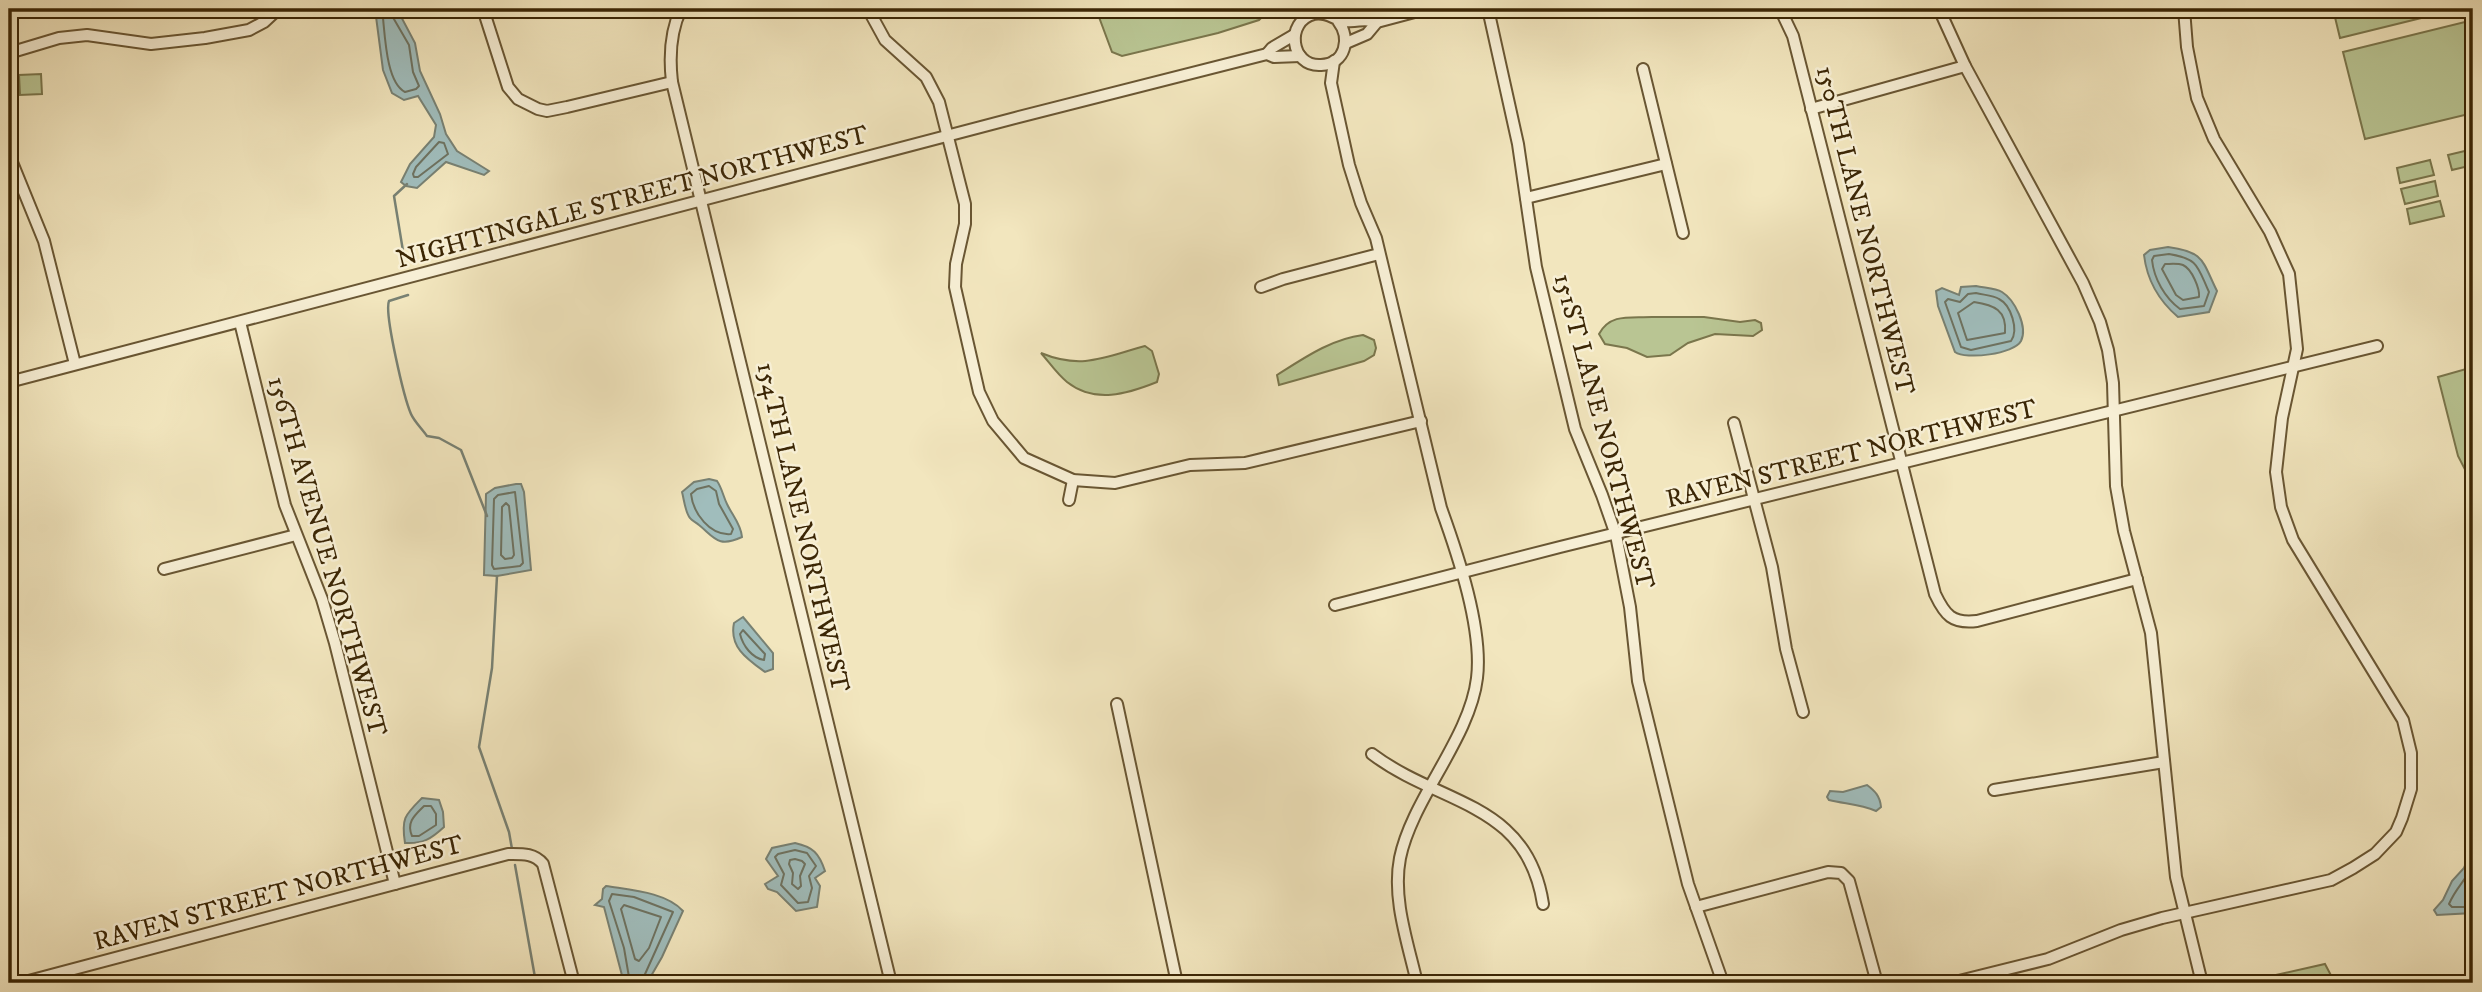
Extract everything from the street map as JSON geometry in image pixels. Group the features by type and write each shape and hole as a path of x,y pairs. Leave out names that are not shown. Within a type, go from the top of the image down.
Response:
{"street":[{"path":"9,53 59,38 87,35 151,44 249,30 264,22 278,9"},
{"path":"483,9 508,88 527,104 547,111 672,82"},
{"name":"154TH LANE NORTHWEST","path":"681,9 672,41 672,82 891,983"},
{"path":"868,9 885,40 926,78 939,102 965,204 965,224 956,264 955,287 979,392 993,421 1024,458 1073,480 1115,483 1190,466 1245,463 1421,421"},
{"name":"NIGHTINGALE STREET NORTHWEST","path":"9,382 1267,54 1294,35 1302,15 1321,11 1338,21 1351,22 1364,18 1377,22 1426,9"},
{"name":"151ST LANE NORTHWEST","path":"1488,9 1518,144 1536,267 1575,429 1616,535 1630,607 1638,681 1696,907 1723,983"},
{"name":"150TH LANE NORTHWEST","path":"1777,9 1783,15 1793,36 1936,594 1944,612 1957,621 1977,621 2137,579"},
{"path":"1939,9 1965,66 2089,296 2108,350 2114,411 2116,486 2151,632 2176,877 2202,983"},
{"path":"1951,983 2048,959 2121,930 2331,880 2375,854 2396,832 2411,789 2411,753 2403,720 2293,540 2281,507 2276,472 2282,418 2297,349 2289,274 2270,232 2214,139 2197,98 2187,47 2184,9"},
{"path":"1338,21 1346,35 1346,43"},
{"name":"NIGHTINGALE STREET NORTHWEST","path":"1334,61 1346,43 1367,34 1377,22"},
{"path":"1294,35 1296,50 1300,56"},
{"name":"NIGHTINGALE STREET NORTHWEST","path":"1267,54 1274,57 1300,56 1317,65"},
{"path":"1331,83 1324,79 1317,65 1334,61"},
{"path":"1334,61 1331,83 1353,181 1376,238 1441,508 1476,629 1479,653 1477,681 1466,715 1406,840 1399,869 1399,899 1418,983"},
{"path":"1811,109 1965,66"},
{"path":"1643,69 1683,233"},
{"path":"9,155 44,241 75,365"},
{"path":"1526,198 1666,164"},
{"path":"1261,287 1380,254"},
{"name":"156TH AVENUE NORTHWEST","path":"240,322 285,505 322,600 335,643 395,884"},
{"name":"RAVEN STREET NORTHWEST","path":"1335,605 2377,346"},
{"path":"1734,423 1772,567 1786,649 1802,712"},
{"path":"1069,500 1073,480"},
{"path":"164,569 296,535"},
{"path":"1117,704 1177,983"},
{"path":"1372,754 1401,774 1499,821 1532,864 1539,881 1543,904"},
{"path":"1994,790 2164,762"},
{"name":"RAVEN STREET NORTHWEST","path":"22,983 509,854 538,858 543,864 574,983"},
{"path":"1696,907 1828,872 1841,873 1849,881 1877,983"}],"green space":[{"path":"1096,9 1270,9 1259,20 1218,33 1122,56 1112,52"},
{"path":"2333,9 2458,9 2340,38"},
{"path":"2473,20 2473,113 2365,139 2343,52"},
{"path":"41,74 42,94 20,95 19,75"},
{"path":"2473,149 2473,165 2452,170 2448,155"},
{"path":"2430,160 2434,175 2400,183 2397,168"},
{"path":"2435,181 2438,196 2405,204 2401,189"},
{"path":"2440,201 2444,216 2410,224 2407,209"},
{"path":"1629,317 1704,317 1740,322 1755,320 1761,323 1762,330 1753,336 1715,334 1688,343 1670,355 1647,357 1627,348 1605,344 1599,334 1609,323"},
{"path":"1363,335 1374,340 1376,348 1374,355 1364,361 1279,385 1277,375 1308,356 1329,345"},
{"path":"1145,346 1152,351 1159,374 1157,382 1111,395 1078,389 1063,379 1041,353 1069,361 1081,361 1105,358"},
{"path":"2473,367 2473,485 2458,456 2438,377"},
{"path":"2325,964 2335,983 2240,983"}],"water":[{"path":"375,9 397,9 415,43 420,71 446,134 457,151 489,171 484,175 446,162 417,188 401,182 410,164 434,137 436,125 418,96 404,100 392,93 383,70"},
{"path":"2168,247 2196,255 2205,265 2217,291 2209,312 2178,317 2159,297 2148,273 2144,255 2150,250"},
{"path":"1976,286 1999,291 2011,301 2019,314 2023,329 2021,341 2017,346 1990,354 1969,355 1955,352 1938,306 1936,291 1942,288 1959,295 1961,287"},
{"path":"709,479 719,484 742,537 727,542 718,540 688,515 682,492 694,482"},
{"path":"521,484 524,492 531,570 497,576 484,575 486,494 495,488"},
{"path":"743,617 773,653 773,669 765,672 737,646 734,623"},
{"path":"1867,785 1880,800 1881,807 1876,811 1829,800 1827,797 1830,791 1843,792"},
{"path":"422,798 439,800 444,827 426,840 405,843 404,822"},
{"path":"795,843 814,852 825,871 815,878 820,886 817,907 796,911 765,884 778,876 766,859 772,848"},
{"path":"2473,846 2473,913 2437,915 2434,910 2443,900 2452,881 2464,868"},
{"path":"606,886 657,896 683,911 647,983 624,983 604,907 595,905 602,899"}],"waterway":[{"path":"404,257 394,196 407,184"},
{"path":"408,295 389,301 388,309 395,356 411,414 427,436 439,438 461,450 487,516"},
{"path":"497,576 492,668 479,747 509,832 512,849"},
{"path":"515,865 536,983"}]}
